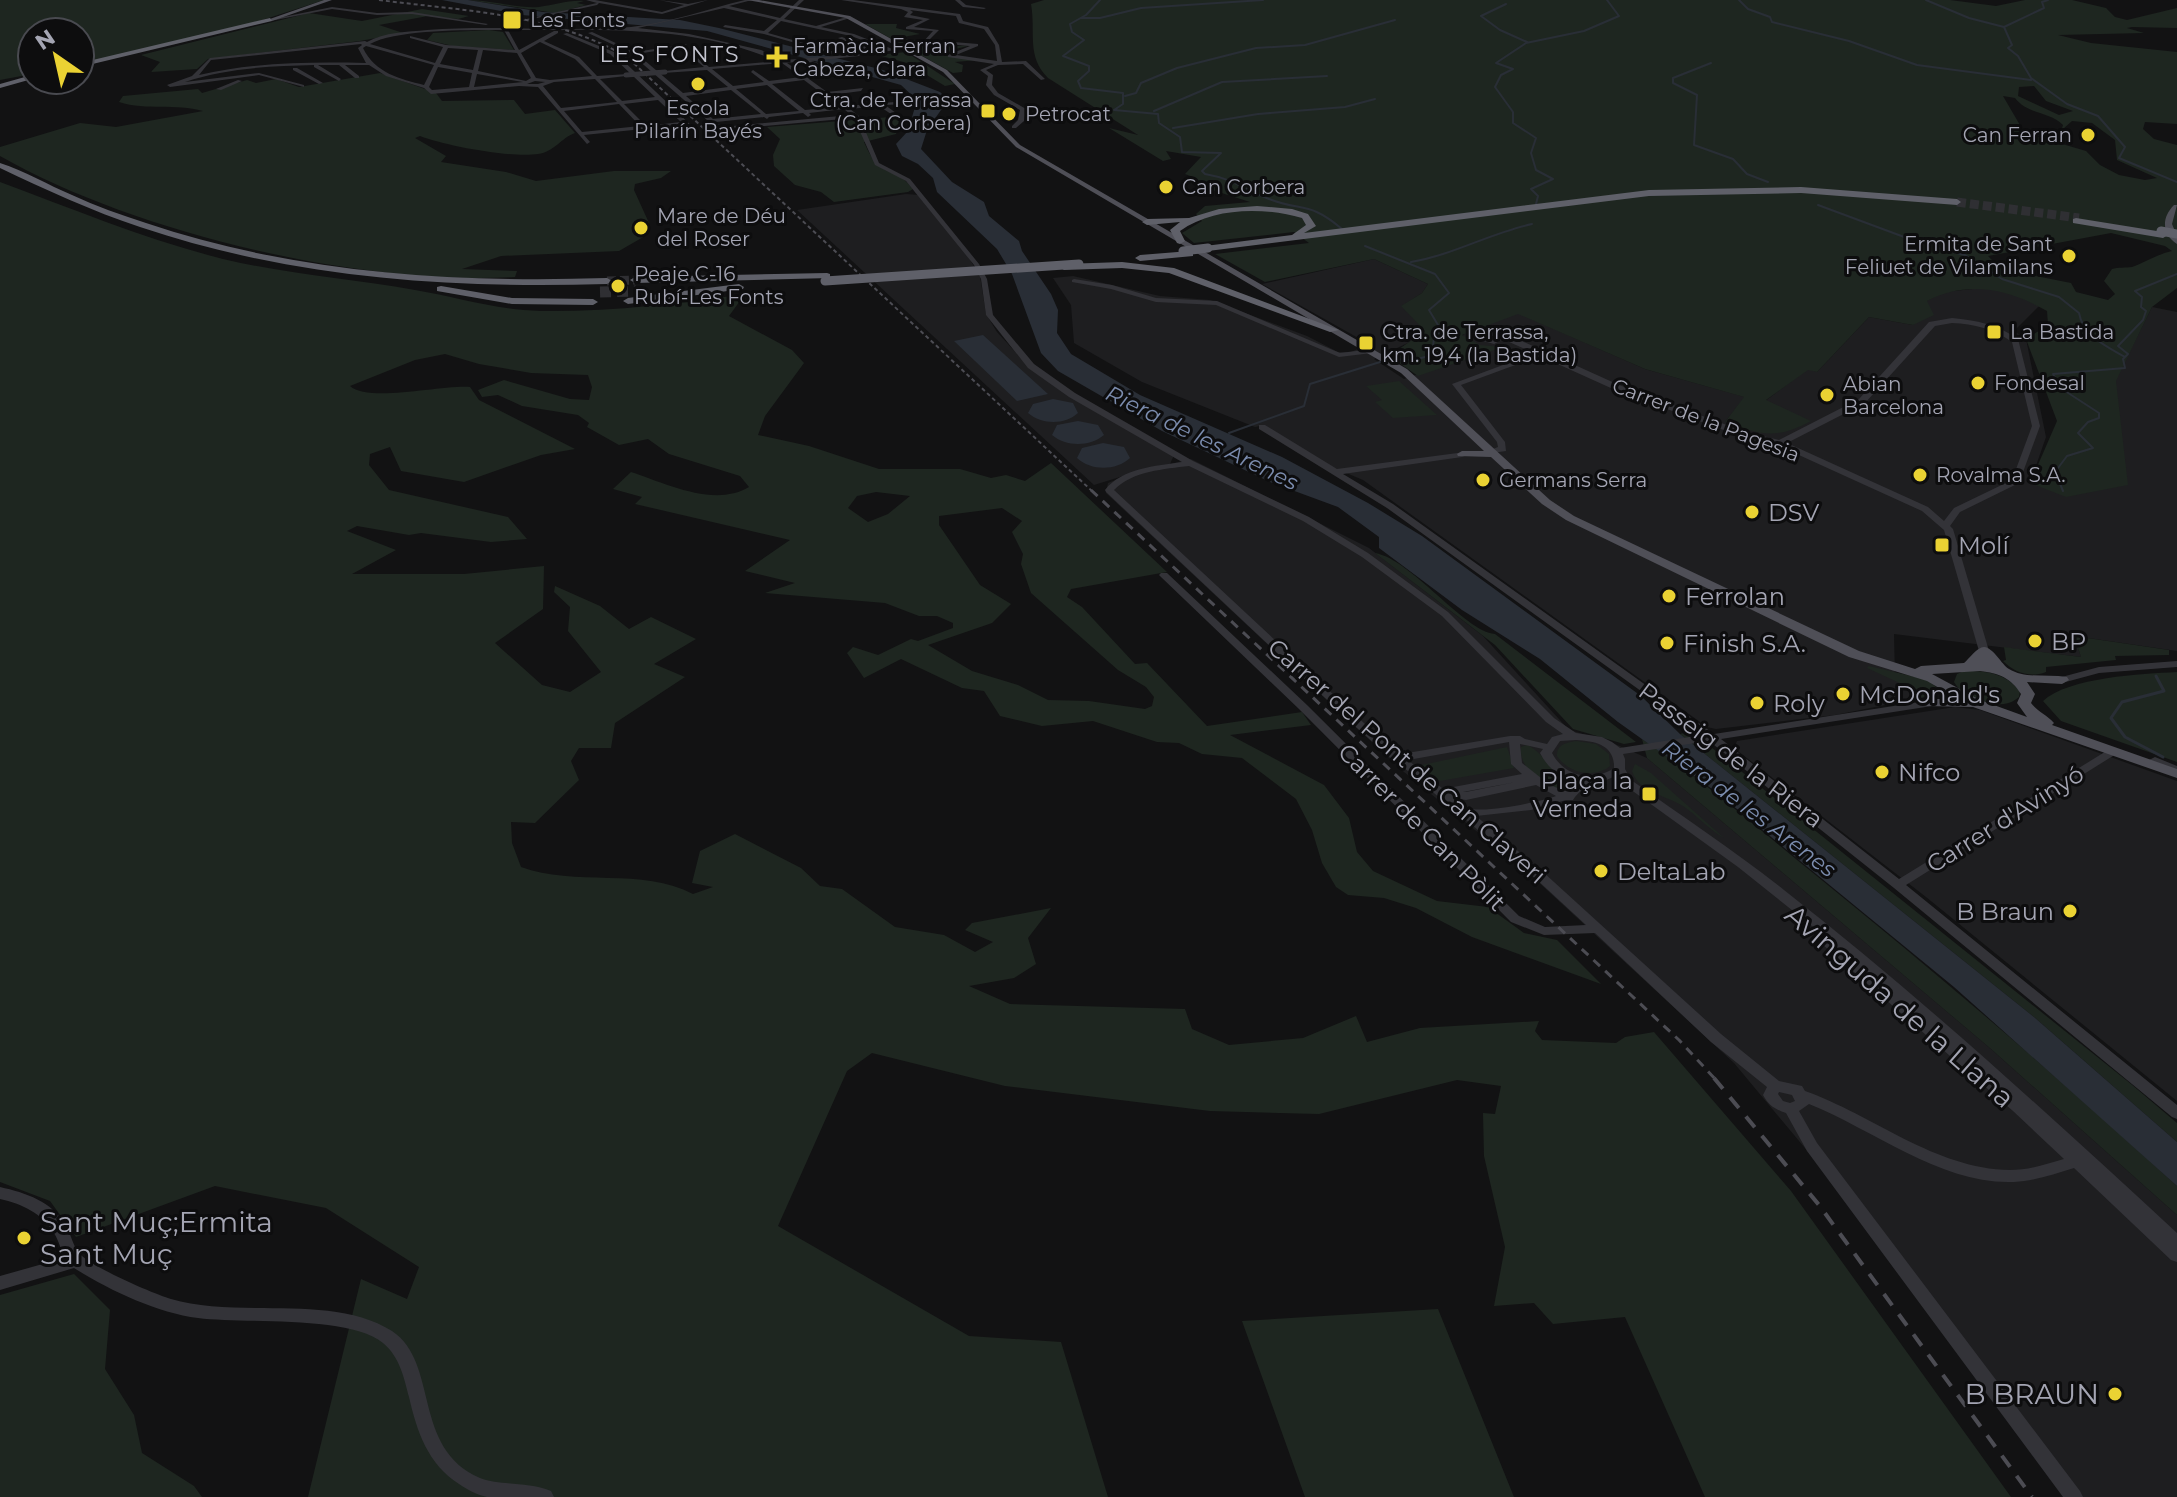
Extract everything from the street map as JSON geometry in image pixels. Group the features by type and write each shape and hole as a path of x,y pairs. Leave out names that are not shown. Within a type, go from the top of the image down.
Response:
{"highway":[{"path":"96,61 270,20"},
{"path":"0,165 118,214 264,257 397,277 517,284 610,276"},
{"path":"0,175 178,240 255,260 329,274 429,285 512,301 596,297"},
{"path":"1077,264 1183,248 1208,248 1661,192 1809,191 1956,204"},
{"path":"1147,222 1281,210 1302,215 1312,224 1305,231 1291,235 1208,248"},
{"path":"1183,248 1175,231 1178,226 1212,214"},
{"path":"2078,220 2177,238"},
{"path":"739,287 636,281 823,278 1010,269 1077,264 1183,248"},
{"path":"628,301 823,278 1077,264 1122,265 1165,269 1334,330"},
{"path":"1240,298 1259,297 1266,290"}],"main road":[{"path":"750,0 795,3 848,17 951,75 1018,146 1147,222 1183,248 1266,290 1409,375 1546,502 1570,518 1854,654 1950,687 1981,705 2112,752 2177,770"},
{"path":"757,0 778,4"},
{"path":"270,20 329,4"},
{"path":"1000,130 1013,129"},
{"path":"2177,207 2169,214 2167,222 2177,238"},
{"path":"1475,435 1465,452 1494,453"},
{"path":"1932,703 1948,696 1950,687 1947,676 1984,651 2024,686 2033,715 2052,726 2177,770"},
{"path":"1895,668 1961,667 2062,680"},
{"path":"1932,703 2008,708 2062,680"}],"street":[{"path":"364,43 360,51 370,64 397,79 433,92 534,79 597,78 893,50 704,0 662,13 588,0"},
{"path":"569,28 528,19 615,0"},
{"path":"661,0 714,9"},
{"path":"619,29 750,0"},
{"path":"843,0 956,15 961,22 982,21"},
{"path":"873,0 890,8"},
{"path":"957,0 965,6 984,8"},
{"path":"985,0 982,21 997,45 997,64"},
{"path":"765,32 795,3"},
{"path":"329,4 377,14 414,13 536,34 557,32 606,49 693,130"},
{"path":"903,9 911,12 905,16 928,19 908,28 938,31 926,41 976,45 950,56 997,64 1025,63 1043,79"},
{"path":"813,27 848,17"},
{"path":"725,26 765,32 842,55 863,54"},
{"path":"193,78 210,59 364,43 402,34 495,29 619,29 684,34 759,51 782,61 856,116 877,164 911,183 977,265 984,279 990,315 1020,354 1065,391 1183,461 1306,519 1365,555 1464,632 1566,736"},
{"path":"506,29 534,79"},
{"path":"619,29 632,32"},
{"path":"581,30 635,53 721,129 856,116"},
{"path":"402,34 446,46 519,52 557,32"},
{"path":"839,38 876,53"},
{"path":"541,41 570,53 651,134"},
{"path":"635,53 709,42"},
{"path":"364,43 438,65 540,86 552,81"},
{"path":"333,54 338,45"},
{"path":"426,87 446,46"},
{"path":"681,46 775,124"},
{"path":"301,62 311,48"},
{"path":"471,88 481,49"},
{"path":"281,65 291,50"},
{"path":"260,67 271,52"},
{"path":"238,70 250,55"},
{"path":"680,95 850,72 805,59"},
{"path":"331,63 170,85 238,70 301,62 370,64"},
{"path":"731,66 740,72 766,68 759,63"},
{"path":"341,64 357,77"},
{"path":"997,64 982,70 991,75 989,85 996,94 1023,109 1021,121 1013,129 1018,146"},
{"path":"316,66 339,80"},
{"path":"295,69 321,83"},
{"path":"753,71 815,120"},
{"path":"219,89 265,74 302,86"},
{"path":"825,94 861,89 839,75"},
{"path":"540,86 587,142"},
{"path":"560,110 659,98"},
{"path":"709,121 905,102"},
{"path":"881,105 894,114"},
{"path":"580,134 686,123"},
{"path":"1074,281 1112,287 1162,301 1217,303 1309,340 1334,354 1352,356 1372,351"},
{"path":"1780,443 1862,401 1932,324 1951,321 1995,330 2015,341 2036,426 2016,481 1957,510 1946,525 1984,651"},
{"name":"Carrer de la Pagesia","path":"1497,338 1518,344 1616,387 1740,433 1780,443 1925,509 1946,525"},
{"path":"1494,453 1503,449 1501,442 1456,384 1514,364"},
{"name":"Passeig de la Riera","path":"1262,427 1403,515 1704,737 1898,885 2177,1113"},
{"path":"1336,472 1465,452"},
{"name":"Carrer del Pont de Can Claveri","path":"1183,461 1124,477 1109,490 1397,758 1464,812 1716,1038 1775,1086"},
{"path":"1925,509 1957,510"},
{"name":"Carrer de Can Pòlit","path":"1164,575 1303,707 1515,919 1544,931 1598,929"},
{"path":"2062,680 2099,670 2177,664"},
{"path":"1616,752 1932,703"},
{"path":"1566,736 1597,739 1616,752 1621,762 1619,769 1604,778 1588,779 1569,775 1552,765 1546,753 1548,747 1566,736"},
{"path":"1397,758 1520,739 1548,747"},
{"path":"1520,739 1514,743 1516,762 1533,779 1569,797"},
{"name":"Carrer d'Avinyó","path":"1898,885 2112,752"},
{"name":"Avinguda de la Llana","path":"1619,769 1627,782 1727,853 1839,941 2081,1160 2177,1255"},
{"name":"Avinguda de la Llana","path":"1604,778 1618,784 1773,897 2177,1243"},
{"path":"1439,793 1466,796 1533,779"},
{"path":"1464,812 1512,808 1569,797 1588,779"},
{"path":"2074,1497 1812,1147 1798,1104 1789,1086 1775,1086 1770,1090 1773,1100 1798,1104 1825,1108 1935,1156 1983,1172 2008,1176 2035,1173 2081,1160"},
{"path":"0,1193 26,1198 43,1208 56,1223 76,1261 174,1307 321,1320 381,1333 396,1345 403,1359 424,1426 440,1460 475,1484 545,1497"},
{"path":"0,1283 34,1270 76,1261"}],"shaded area":[{"path":"0,0 324,0 250,24 96,60 96,16 16,16 16,77 0,80"},
{"path":"468,0 532,7 578,1 584,1 577,3 586,5 555,13"},
{"path":"1044,0 1950,0 1996,6 2025,0 2072,0 2106,8 2115,17 2127,20 2177,8 2177,28 2132,27 2127,28 2144,33 2058,35 2091,43 2177,52 2177,124 2145,122 2143,129 2154,139 2177,145 2177,288 2152,307 2116,381 2128,485 2066,497 2030,483 2057,421 2026,339 2048,325 2047,311 2018,297 1988,290 1958,291 1927,301 1934,315 1913,325 1869,317 1817,372 1808,370 1766,400 1811,421 1778,433 1768,434 1725,422 1744,397 1645,369 1518,314 1462,335 1480,345 1503,347 1418,376 1389,356 1425,331 1401,306 1422,293 1428,284 1374,259 1265,282 1215,254 1309,243 1294,232 1194,243 1182,233 1202,221 1196,214 1205,206 1250,202 1187,182 1193,177 1185,174 1201,157 1166,151 1171,159 1163,161 1109,128 1138,135 1048,78 1034,53 1031,4","holes":["2034,86 2046,101 2073,111 2059,115 2018,96 2019,87","2003,96 2015,98 2026,107 2063,125 2060,135 2024,132","2072,121 2092,123 2115,140 2117,160 2157,178 2145,180 2119,175 2100,165 2086,151 2035,136 2064,135 2063,129","2111,233 2165,246 2172,251 2132,267 2112,269 2104,281 2115,294 2108,300 2076,292 2071,283 2001,269 1988,256"]},
{"path":"422,9 469,16 458,19 428,16 379,25 403,33 208,59 197,69 151,72 160,62 141,55 309,13 362,21"},
{"path":"865,24 897,24 896,28 920,34 903,37 905,39 940,43 942,47 972,45 951,50 946,55 978,60 955,62 963,65 962,72 953,73"},
{"path":"503,32 514,50 453,46 427,40 433,33"},
{"path":"906,52 955,84 945,86 907,63 878,55"},
{"path":"380,73 436,93 442,101 514,100 525,114 555,110 575,133 549,151 526,155 479,150 420,136 415,138 446,156 441,162 506,172 536,181 614,171 671,171 661,178 635,184 634,190 649,223 637,227 645,236 619,251 501,256 462,269 517,271 515,277 454,278 388,273 250,249 181,230 116,209 55,184 0,156 0,147 80,123 116,127 203,111 130,105 119,102 123,96 198,89 202,93 247,80 256,83 276,79 299,87"},
{"path":"903,116 896,134 864,142 876,163 906,181 913,189 908,192 834,202 821,192 795,185 774,166 773,155 780,139 767,127"},
{"path":"0,182 138,233 223,259 508,308 540,311 617,309 745,294 729,316 792,350 804,363 765,416 758,435 809,446 879,469 960,469 991,478 1006,475 1025,481 1051,463 1167,572 1071,589 1067,597 1082,607 1135,664 1147,663 1207,726 1302,712 1311,725 1230,735 1324,785 1349,818 1357,852 1373,871 1437,901 1488,907 1524,933 1557,940 1601,984 1472,937 1416,908 1384,898 1348,895 1336,887 1322,863 1312,830 1296,799 1242,758 1202,754 1179,743 1157,742 1093,721 1042,726 1000,716 984,691 962,688 901,659 864,678 847,653 853,647 878,655 911,639 918,641 953,628 953,623 937,616 919,616 885,603 765,593 795,583 745,571 790,540 635,504 642,497 613,489 631,472 690,492 721,495 749,487 740,476 669,454 648,439 619,445 587,427 589,423 578,415 522,406 498,395 482,397 478,390 504,380 570,399 589,400 592,387 588,375 531,373 479,364 445,354 415,360 350,386 373,393 470,387 479,400 575,449 541,455 464,482 401,471 390,447 370,454 369,465 389,490 508,517 527,539 491,542 421,533 409,535 357,526 347,531 396,550 352,574 464,574 544,566 543,609 495,643 542,685 570,692 601,672 568,631 570,607 554,592 555,586 600,606 629,629 651,617 696,639 654,664 685,677 615,723 611,748 579,748 571,761 579,780 535,823 511,822 512,843 521,867 563,876 652,881 693,894 713,887 692,883 700,851 735,834 801,868 820,886 842,889 895,927 944,935 975,952 993,942 965,930 972,923 1051,908 1028,938 1036,964 1014,978 969,986 1010,1004 1185,1009 1192,1029 1229,1045 1303,1038 1356,1016 1367,1042 1420,1028 1539,1021 1535,1031 1542,1040 1616,1043 1625,1037 1654,1032 1791,1191 2011,1497 1705,1497 1625,1317 1553,1324 1534,1303 1494,1306 1505,1247 1484,1156 1483,1113 1495,1114 1501,1086 1457,1080 1319,1114 1210,1111 1005,1086 872,1053 847,1071 778,1226 969,1336 1061,1342 1108,1497 308,1497 361,1279 407,1299 419,1267 326,1208 215,1186 76,1237 50,1201 0,1182","holes":["876,492 910,496 888,514 868,522 848,508 857,496","1002,508 1022,521 1012,532 1023,554 1021,564 1031,593 1118,670 1146,687 1154,697 1152,706 1145,709 1089,701 1048,700 1018,685 972,671 928,645 992,623 1011,604 980,585 939,525 939,516"]},
{"path":"906,194 919,195 967,255 980,276 986,314 997,332 1027,365 1174,455 1170,464 1191,459 1369,548 1483,636 1569,730 1608,741 1647,758 1991,1049 2177,1215 2177,1497 2067,1497 1814,1159 1734,1063 1534,878 1404,772 1106,493 1108,483 1133,473 1094,485 797,210"},
{"path":"1374,259 1428,284 1422,293 1402,306 1425,330 1412,341 1374,359 1404,379 1485,350 1462,336 1469,330 1518,313 1645,369 1745,397 1725,422 1765,401 1808,369 1817,372 1869,317 1913,325 1926,301 1943,292 1982,288 2010,292 2039,306 2014,331 2026,339 2046,437 2030,483 2116,379 2152,307 2177,312 2177,651 2074,636 2081,657 1894,634 1895,678 1925,697 1835,715 1716,729 1707,727 1363,480 1332,467 1264,425 1255,427 1142,382 1074,343 1071,305 1053,278 1073,276 1160,296 1210,300 1307,336 1338,352 1351,352 1369,344 1262,284"},
{"path":"1399,381 1437,415 1393,418 1375,402 1382,400 1366,386"},
{"path":"1375,553 1405,568 1469,621 1495,634 1636,742 1624,744 1573,729 1495,645"},
{"path":"2074,636 2169,650 2169,655 2115,656 2116,660 2046,667 2046,672 2034,674 2013,669 2003,661 2006,660 2004,647 2081,657"},
{"path":"1867,668 1928,680 1942,692 1916,699 1913,696 1917,691"},
{"path":"1964,671 2002,677 2020,691 2019,697 2012,702 1994,704 1966,695 1954,682 1957,674"},
{"path":"2177,672 2177,762 2061,721 2043,701 2055,693 2088,682"},
{"path":"1955,707 1980,710 2177,781 2177,1101 1926,897 1734,748 1737,741"},
{"path":"1691,731 2131,1084 2177,1123 2177,1142 2034,1017 1680,734"},
{"path":"1642,739 1710,789 1864,915 2089,1107 2177,1186 2177,1215 1991,1049 1647,758"},
{"path":"1576,741 1596,744 1609,754 1610,766 1589,773 1568,767 1557,752 1563,745"},
{"path":"1527,745 1570,785 1562,790 1534,775 1521,755 1521,747"},
{"path":"1507,747 1514,768 1440,781 1417,766"},
{"path":"1635,764 1651,773 1724,838 1683,806 1640,784 1632,771"},
{"path":"74,1274 110,1310 105,1369 134,1415 142,1453 194,1486 202,1497 0,1497 0,1295"},
{"path":"1438,1309 1514,1497 1305,1497 1242,1321"}],"water":[{"name":"Riera de les Arenes","path":"442,0 468,0 543,12 680,20 883,70 940,92 948,100 927,130 921,149 952,182 984,202 989,216 1019,241 1022,251 1051,294 1058,310 1057,333 1071,354 1140,395 1282,457 1368,503 1422,536 1641,696 1680,734 2034,1017 2177,1142 2177,1186 1954,987 1715,791 1618,722 1540,659 1462,610 1379,548 1379,537 1338,507 1270,482 1162,431 1058,371 1041,353 1012,274 997,249 937,192 933,178 918,164 902,156 896,144 908,131 917,100 901,85 707,31 522,15"},
{"path":"983,335 1048,394 1017,401 954,341"},
{"path":"1053,399 1073,403 1078,413 1067,420 1053,422 1040,420 1028,413 1033,404"},
{"path":"1078,421 1098,425 1104,435 1092,442 1078,444 1064,442 1052,435 1057,425"},
{"path":"1103,443 1124,447 1130,458 1104,468 1077,458 1082,448"}],"waterway":[{"path":"1100,0 1086,15 1070,24 1072,32 1084,40 1063,56 1089,66 1089,71 1078,81 1081,88 1123,93 1123,104 1114,110 1158,114 1159,123 1180,137 1182,152 1221,153 1202,171 1205,174 1231,181 1269,199 1321,214 1342,229"},
{"path":"1081,18 1100,18 1141,8 1263,0"},
{"path":"1536,204 1538,196 1531,189 1553,179 1536,170 1531,153 1536,138 1513,123 1513,112 1495,87 1501,75 1513,69 1496,63 1526,43 1584,31 1619,16 1607,0"},
{"path":"1739,0 1748,9 1770,17 1772,22 1849,41 1917,65 2031,80"},
{"path":"1926,0 1969,18 2004,27"},
{"path":"2004,27 2044,8 2042,2 2048,0"},
{"path":"1506,4 1481,16 1500,30 1527,42"},
{"path":"1125,96 1136,93 1141,83 1177,68 1256,48 1305,45 1395,20"},
{"path":"2004,27 2012,45 2008,48 2018,56 2031,78 2067,104 2098,116 2125,147 2119,158 2177,182"},
{"path":"1711,63 1673,78 1673,83 1697,95 1694,145 1733,159 1747,174 1768,182"},
{"path":"1154,111 1222,82 1327,76"},
{"path":"1173,128 1258,114 1345,107 1375,99"},
{"path":"1818,205 1923,244"},
{"path":"1411,262 1532,224"},
{"path":"1365,246 1435,274 1449,293 1429,310 1441,330 1434,338 1432,355 1414,360 1394,359"},
{"path":"1937,248 1965,255 2002,279 2059,297 2079,313 2090,334 2125,357"},
{"path":"2125,357 2128,354 2118,346 2143,320 2146,311 2141,307 2142,297 2135,291 2177,274"},
{"path":"2063,491 2055,472 2067,456 2093,448 2078,433 2088,422 2099,418 2099,413 2062,389 2053,374 2125,368 2125,357"},
{"name":"Riera de les Arenes","path":"1229,433 1304,406 1310,384 1380,362"},
{"path":"2156,676 2164,691 2122,702 2111,718 2125,737 2163,757"}],"tunnel":[{"path":"1957,202 2079,218"},
{"path":"607,281 635,280"},
{"path":"600,292 636,291"}],"railway":[{"path":"379,0 475,11 538,23 598,42 627,57 1093,492"},
{"path":"1091,490 1679,1040 1716,1080"},
{"path":"1714,1078 1819,1205 2032,1497"}],"place":[{"name":"Les Fonts","path":"512,20"},
{"name":"Farmàcia Ferran Cabeza, Clara","path":"777,57"},
{"name":"Escola Pilarín Bayés","path":"698,84"},
{"name":"Ctra. de Terrassa (Can Corbera)","path":"988,111"},
{"name":"Petrocat","path":"1009,114"},
{"name":"Can Ferran","path":"2088,135"},
{"name":"Can Corbera","path":"1166,187"},
{"name":"Mare de Déu del Roser","path":"641,228"},
{"name":"Ermita de Sant Feliuet de Vilamilans","path":"2069,256"},
{"name":"Peaje C-16 Rubí-Les Fonts","path":"618,286"},
{"name":"La Bastida","path":"1994,332"},
{"name":"Ctra. de Terrassa, km. 19,4 (la Bastida)","path":"1366,343"},
{"name":"Fondesal","path":"1978,383"},
{"name":"Abian Barcelona","path":"1827,395"},
{"name":"Rovalma S.A.","path":"1920,475"},
{"name":"Germans Serra","path":"1483,480"},
{"name":"DSV","path":"1752,512"},
{"name":"Molí","path":"1942,545"},
{"name":"Ferrolan","path":"1669,596"},
{"name":"BP","path":"2035,641"},
{"name":"Finish S.A.","path":"1667,643"},
{"name":"McDonald's","path":"1843,694"},
{"name":"Roly","path":"1757,703"},
{"name":"Nifco","path":"1882,772"},
{"name":"Plaça la Verneda","path":"1649,794"},
{"name":"DeltaLab","path":"1601,871"},
{"name":"B Braun","path":"2070,911"},
{"name":"Sant Muç;Ermita Sant Muç","path":"24,1238"},
{"name":"B BRAUN","path":"2115,1394"}],"district":[{"name":"LES FONTS","path":"670,54"}]}
